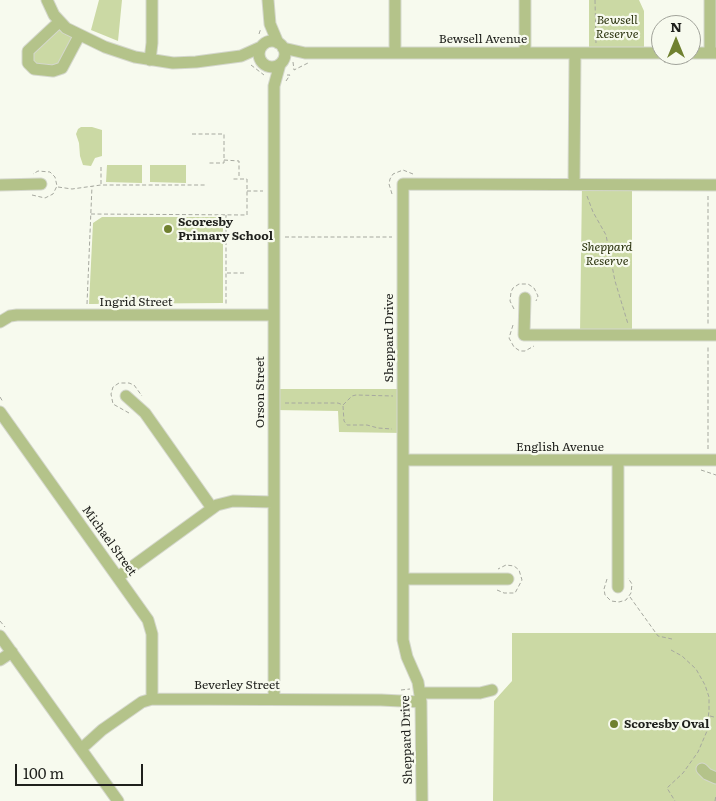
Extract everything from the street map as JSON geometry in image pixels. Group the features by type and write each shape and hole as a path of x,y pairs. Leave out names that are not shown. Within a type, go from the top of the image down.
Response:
{"street":[{"path":"47,0 59,22 79,36 115,51 150,60 180,63 241,56 270,42 281,46"},
{"path":"150,60 152,0"},
{"path":"241,56 261,67 274,67 284,57 281,46 270,24 268,0"},
{"path":"395,0 395,53"},
{"path":"525,0 525,53"},
{"path":"710,0 713,53"},
{"path":"59,22 28,51 28,63 34,69 53,71 62,68 79,36"},
{"path":"261,67 259,54 270,24"},
{"name":"Bewsell Avenue","path":"281,46 305,53 651,53"},
{"name":"Bewsell Avenue","path":"281,62 305,53"},
{"path":"574,184 575,54"},
{"name":"Orson Street","path":"274,699 274,86 281,62"},
{"name":"Orson Street","path":"261,67 274,86"},
{"path":"0,184 41,184"},
{"name":"Sheppard Drive","path":"422,801 416,677 404,645 403,184 574,184 712,189"},
{"path":"525,298 524,335 711,335"},
{"name":"Ingrid Street","path":"0,322 10,316 17,315 274,316"},
{"path":"126,396 145,413 212,508"},
{"name":"Michael Street","path":"0,412 4,426 118,577 151,627 152,699"},
{"name":"English Avenue","path":"404,460 716,460"},
{"path":"618,461 618,587"},
{"path":"118,577 220,504 229,501 273,502"},
{"path":"404,579 508,579"},
{"path":"0,636 118,801"},
{"path":"0,660 12,652"},
{"name":"Beverley Street","path":"79,747 142,702 152,699 381,700 480,693 492,690"},
{"path":"702,769 707,774 716,778"}],"path":[{"path":"595,0 596,49"},
{"path":"290,75 294,70"},
{"path":"192,134 224,134 224,163 208,163"},
{"path":"224,160 239,161 239,179"},
{"path":"101,165 101,185"},
{"path":"394,197 389,184 393,174 406,170 416,175"},
{"path":"91,214 247,215 247,179 231,179"},
{"path":"87,307 92,185"},
{"path":"58,187 72,189 92,185 205,186"},
{"path":"705,452 709,449 712,189"},
{"path":"247,191 266,190"},
{"path":"586,193 593,212 606,235 615,281 629,326"},
{"path":"226,214 226,307"},
{"path":"285,237 395,238"},
{"path":"226,273 246,273"},
{"path":"343,405 354,395 395,396"},
{"path":"282,403 338,403 343,405"},
{"path":"343,405 344,421 347,425 367,425 395,429"},
{"path":"629,597 658,636 672,639"},
{"path":"671,650 682,656 692,665 702,679 709,697 707,731 698,752 683,772 667,788 675,801"},
{"path":"409,685 418,696"},
{"path":"709,716 714,717"},
{"path":"715,801 716,795"}],"green space":[{"path":"99,0 122,0 118,41 91,30"},
{"name":"Bewsell Reserve","path":"589,0 639,0 644,11 644,53 589,54"},
{"path":"59,22 79,36 65,65 44,71 27,55"},
{"path":"81,127 92,127 102,130 102,156 95,158 91,166 83,165 80,156 76,134"},
{"path":"107,165 142,165 142,183 106,182"},
{"path":"150,165 186,165 186,183 150,182"},
{"name":"Sheppard Reserve","path":"582,184 632,184 632,334 580,334"},
{"path":"102,217 223,217 223,303 89,304 93,223"},
{"path":"274,389 403,389 403,433 339,432 338,411 274,410"},
{"name":"Scoresby Oval","path":"512,633 716,633 716,801 493,801 494,701 512,681"}],"place":[{"name":"Scoresby Primary School","path":"168,229"},
{"name":"Scoresby Oval","path":"614,724"}]}
